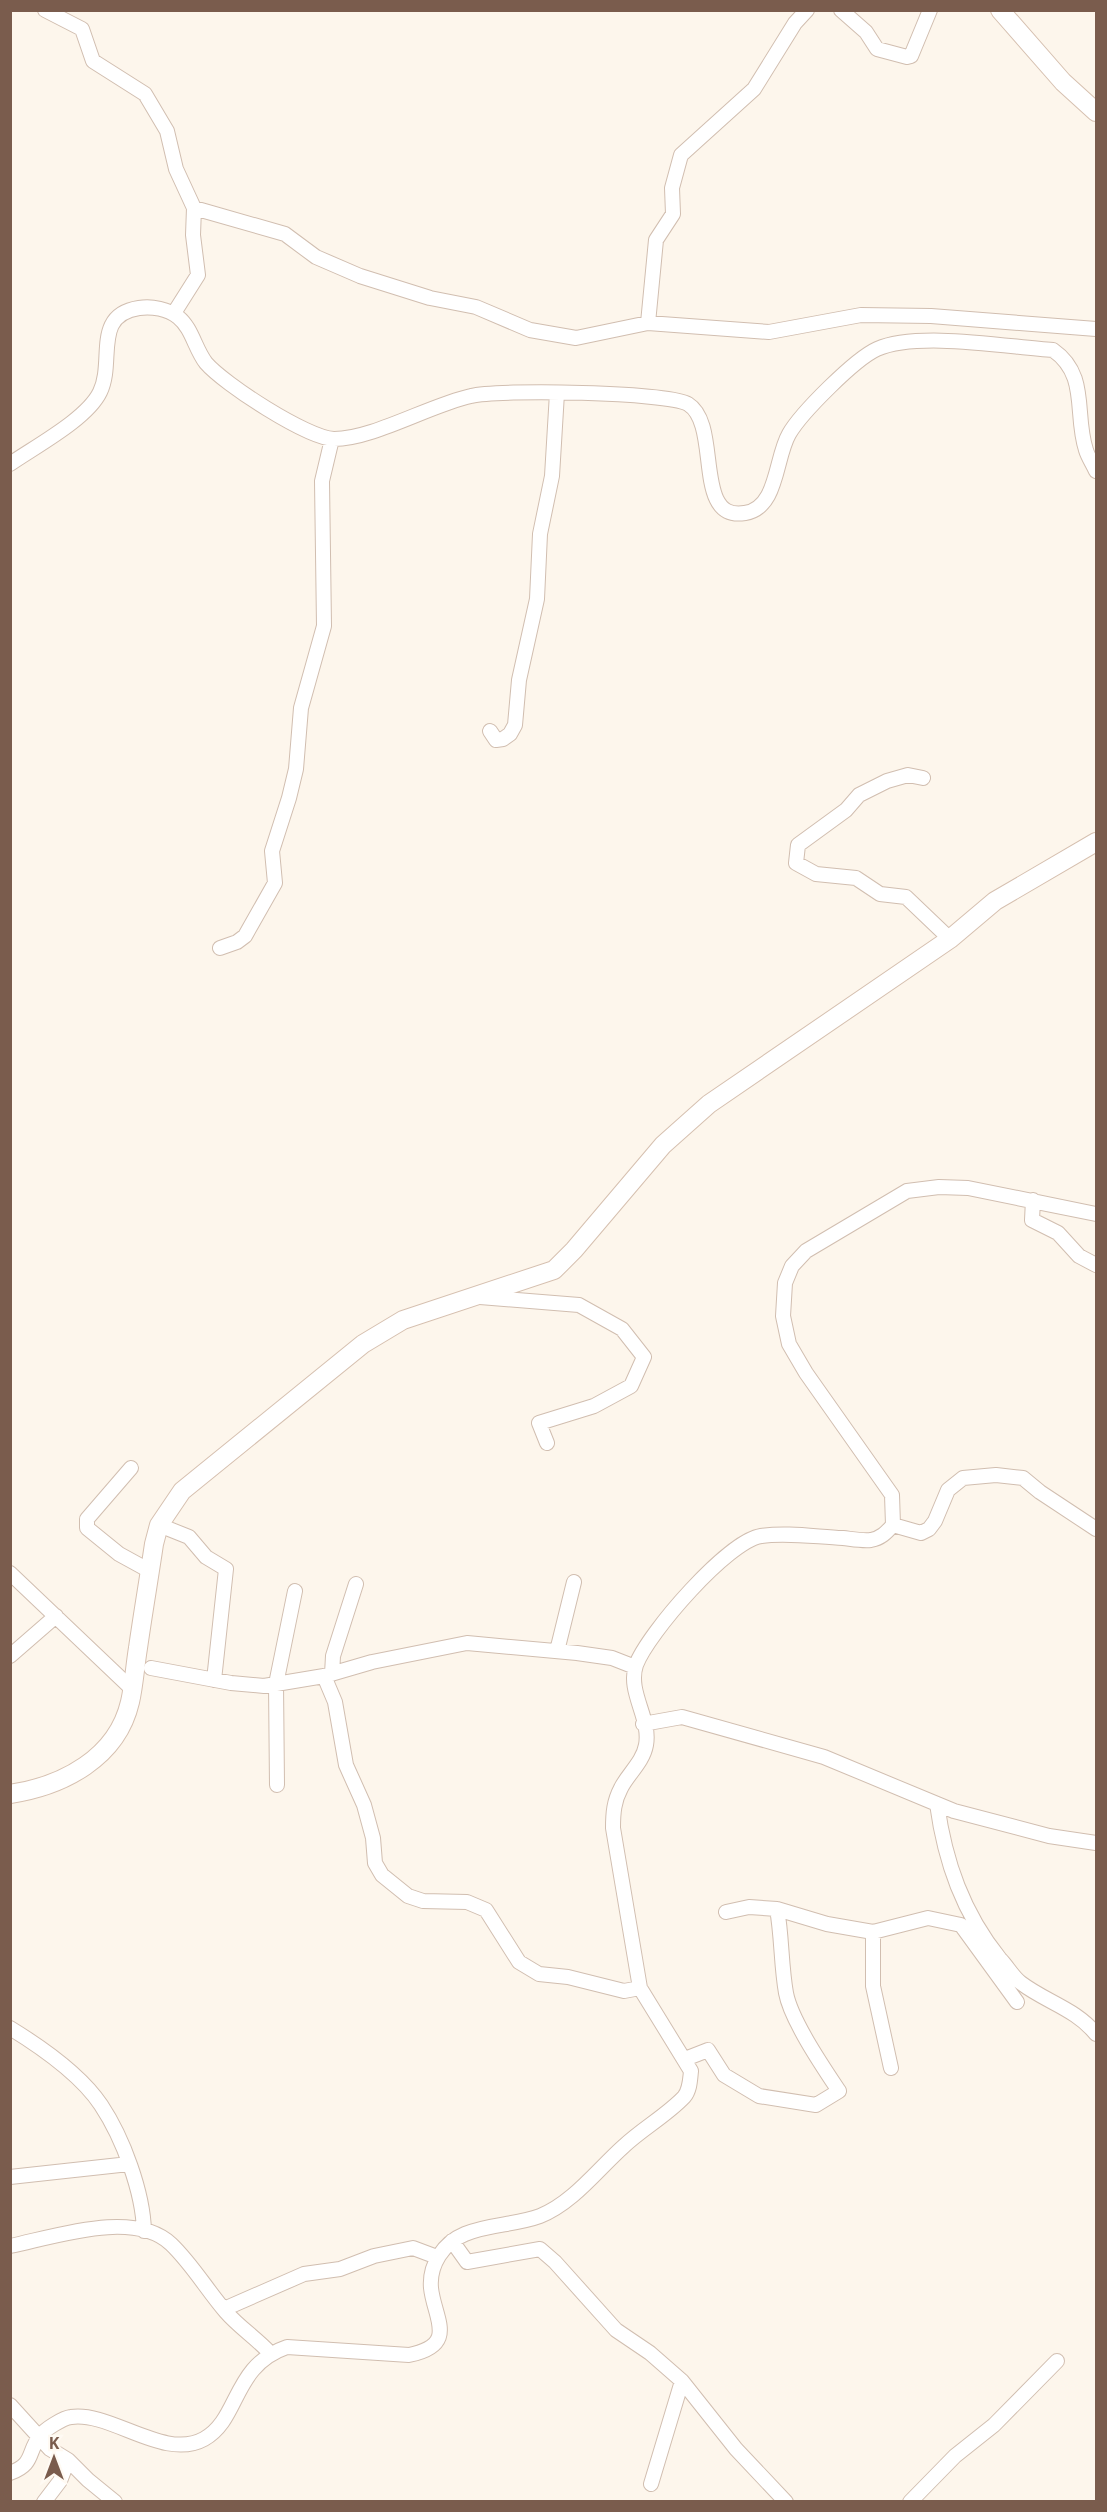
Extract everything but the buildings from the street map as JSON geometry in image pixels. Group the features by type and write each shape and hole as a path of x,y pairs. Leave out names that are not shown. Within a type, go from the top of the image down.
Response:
{"main road":[{"path":"1000,10 1063,82 1096,112"},
{"path":"10,1794 40,1790 66,1779 97,1758 119,1731 132,1689 159,1525 182,1491 363,1344 404,1320 554,1270 574,1250 663,1145 709,1104 950,939 995,900 1096,842"}],"street":[{"path":"45,10 82,29 93,61 145,94 167,131 176,169 194,208 192,235 198,275 174,313"},
{"path":"648,323 656,240 673,214 675,204 672,188 681,155 754,89 795,23 807,10"},
{"path":"841,10 866,32 878,48 907,57 911,56 930,10"},
{"path":"194,208 285,234 316,257 360,276 430,298 476,307 530,330 576,338 648,323 769,332 861,315 893,315 1096,329"},
{"path":"10,464 63,428 94,402 102,388 107,365 107,334 111,325 121,315 138,308 157,307 174,313 184,322 209,367 235,388 298,426 318,436 332,439 351,437 470,396 507,391 654,397 687,404 700,416 705,430 713,492 722,507 731,513 745,514 759,509 768,498 789,434 831,387 863,357 878,349 900,342 943,342 1053,350 1067,360 1078,390 1085,449 1096,471"},
{"path":"490,731 496,740 503,739 510,734 515,725 519,680 537,599 540,534 552,476 557,393"},
{"path":"220,948 237,942 245,936 275,884 272,851 284,819 296,770 301,708 324,626 322,480 332,439"},
{"path":"923,778 908,775 859,795 846,810 798,845 796,863 816,874 856,878 880,894 906,897 950,939"},
{"path":"10,2473 30,2461 40,2435 70,2417 90,2419 170,2443 193,2444 206,2438 219,2424 250,2372 270,2353 287,2347 409,2355 426,2351 435,2341 441,2328 431,2289 431,2274 437,2257 452,2241 465,2233 542,2215 564,2201 685,2096 690,2084 691,2071 640,1988 613,1828 614,1806 617,1797 646,1746 634,1690 635,1667 646,1645 676,1608 726,1555 746,1541 760,1536 870,1540 885,1535 893,1525 892,1495 806,1373 789,1344 783,1317 785,1283 792,1266 806,1251 907,1191 939,1186 968,1188 1096,1214"},
{"path":"1033,1200 1032,1220 1058,1233 1079,1256 1096,1265"},
{"path":"469,1297 579,1305 622,1329 644,1357 631,1386 594,1406 540,1423 547,1443"},
{"path":"131,1468 87,1519 87,1528 119,1554 150,1572"},
{"path":"893,1525 921,1533 929,1529 935,1521 948,1490 963,1479 996,1475 1023,1478 1096,1529"},
{"path":"159,1525 189,1537 206,1557 226,1569 214,1680"},
{"path":"10,1573 132,1689"},
{"path":"557,1652 574,1581"},
{"path":"356,1584 328,1675 346,1765 364,1805 373,1838 375,1863 382,1875 408,1896 423,1901 467,1902 486,1910 507,1948 519,1962 539,1974 568,1977 624,1991 640,1988"},
{"path":"277,1785 276,1684 295,1591"},
{"path":"10,1656 56,1616"},
{"path":"151,1668 253,1685 276,1684 328,1675 372,1662 467,1643 612,1658 635,1667"},
{"path":"643,1724 682,1717 824,1757 937,1804 1049,1836 1096,1843"},
{"path":"937,1804 943,1847 959,1892 980,1934 1020,1982 1085,2020 1096,2034"},
{"path":"726,1912 749,1907 777,1909 828,1924 873,1932 928,1918 961,1925 1017,2002"},
{"path":"685,2059 708,2050 724,2076 759,2096 816,2105 839,2091 812,2051 786,1995 782,1939 777,1909"},
{"path":"873,1932 873,1986 891,2068"},
{"path":"10,2028 41,2047 101,2104 138,2185 144,2211 144,2231"},
{"path":"10,2177 129,2164"},
{"path":"10,2246 93,2228 152,2232 170,2243 224,2309 270,2353"},
{"path":"452,2241 467,2262 540,2249 555,2262 616,2330 682,2381 736,2449 786,2502"},
{"path":"224,2309 304,2274 340,2268 374,2256 413,2248 437,2257"},
{"path":"910,2502 955,2456 994,2425 1057,2361"},
{"path":"651,2484 682,2381"},
{"path":"10,2405 40,2435 50,2449 68,2460 115,2502"},
{"path":"44,2502 60,2481 68,2460"}]}
